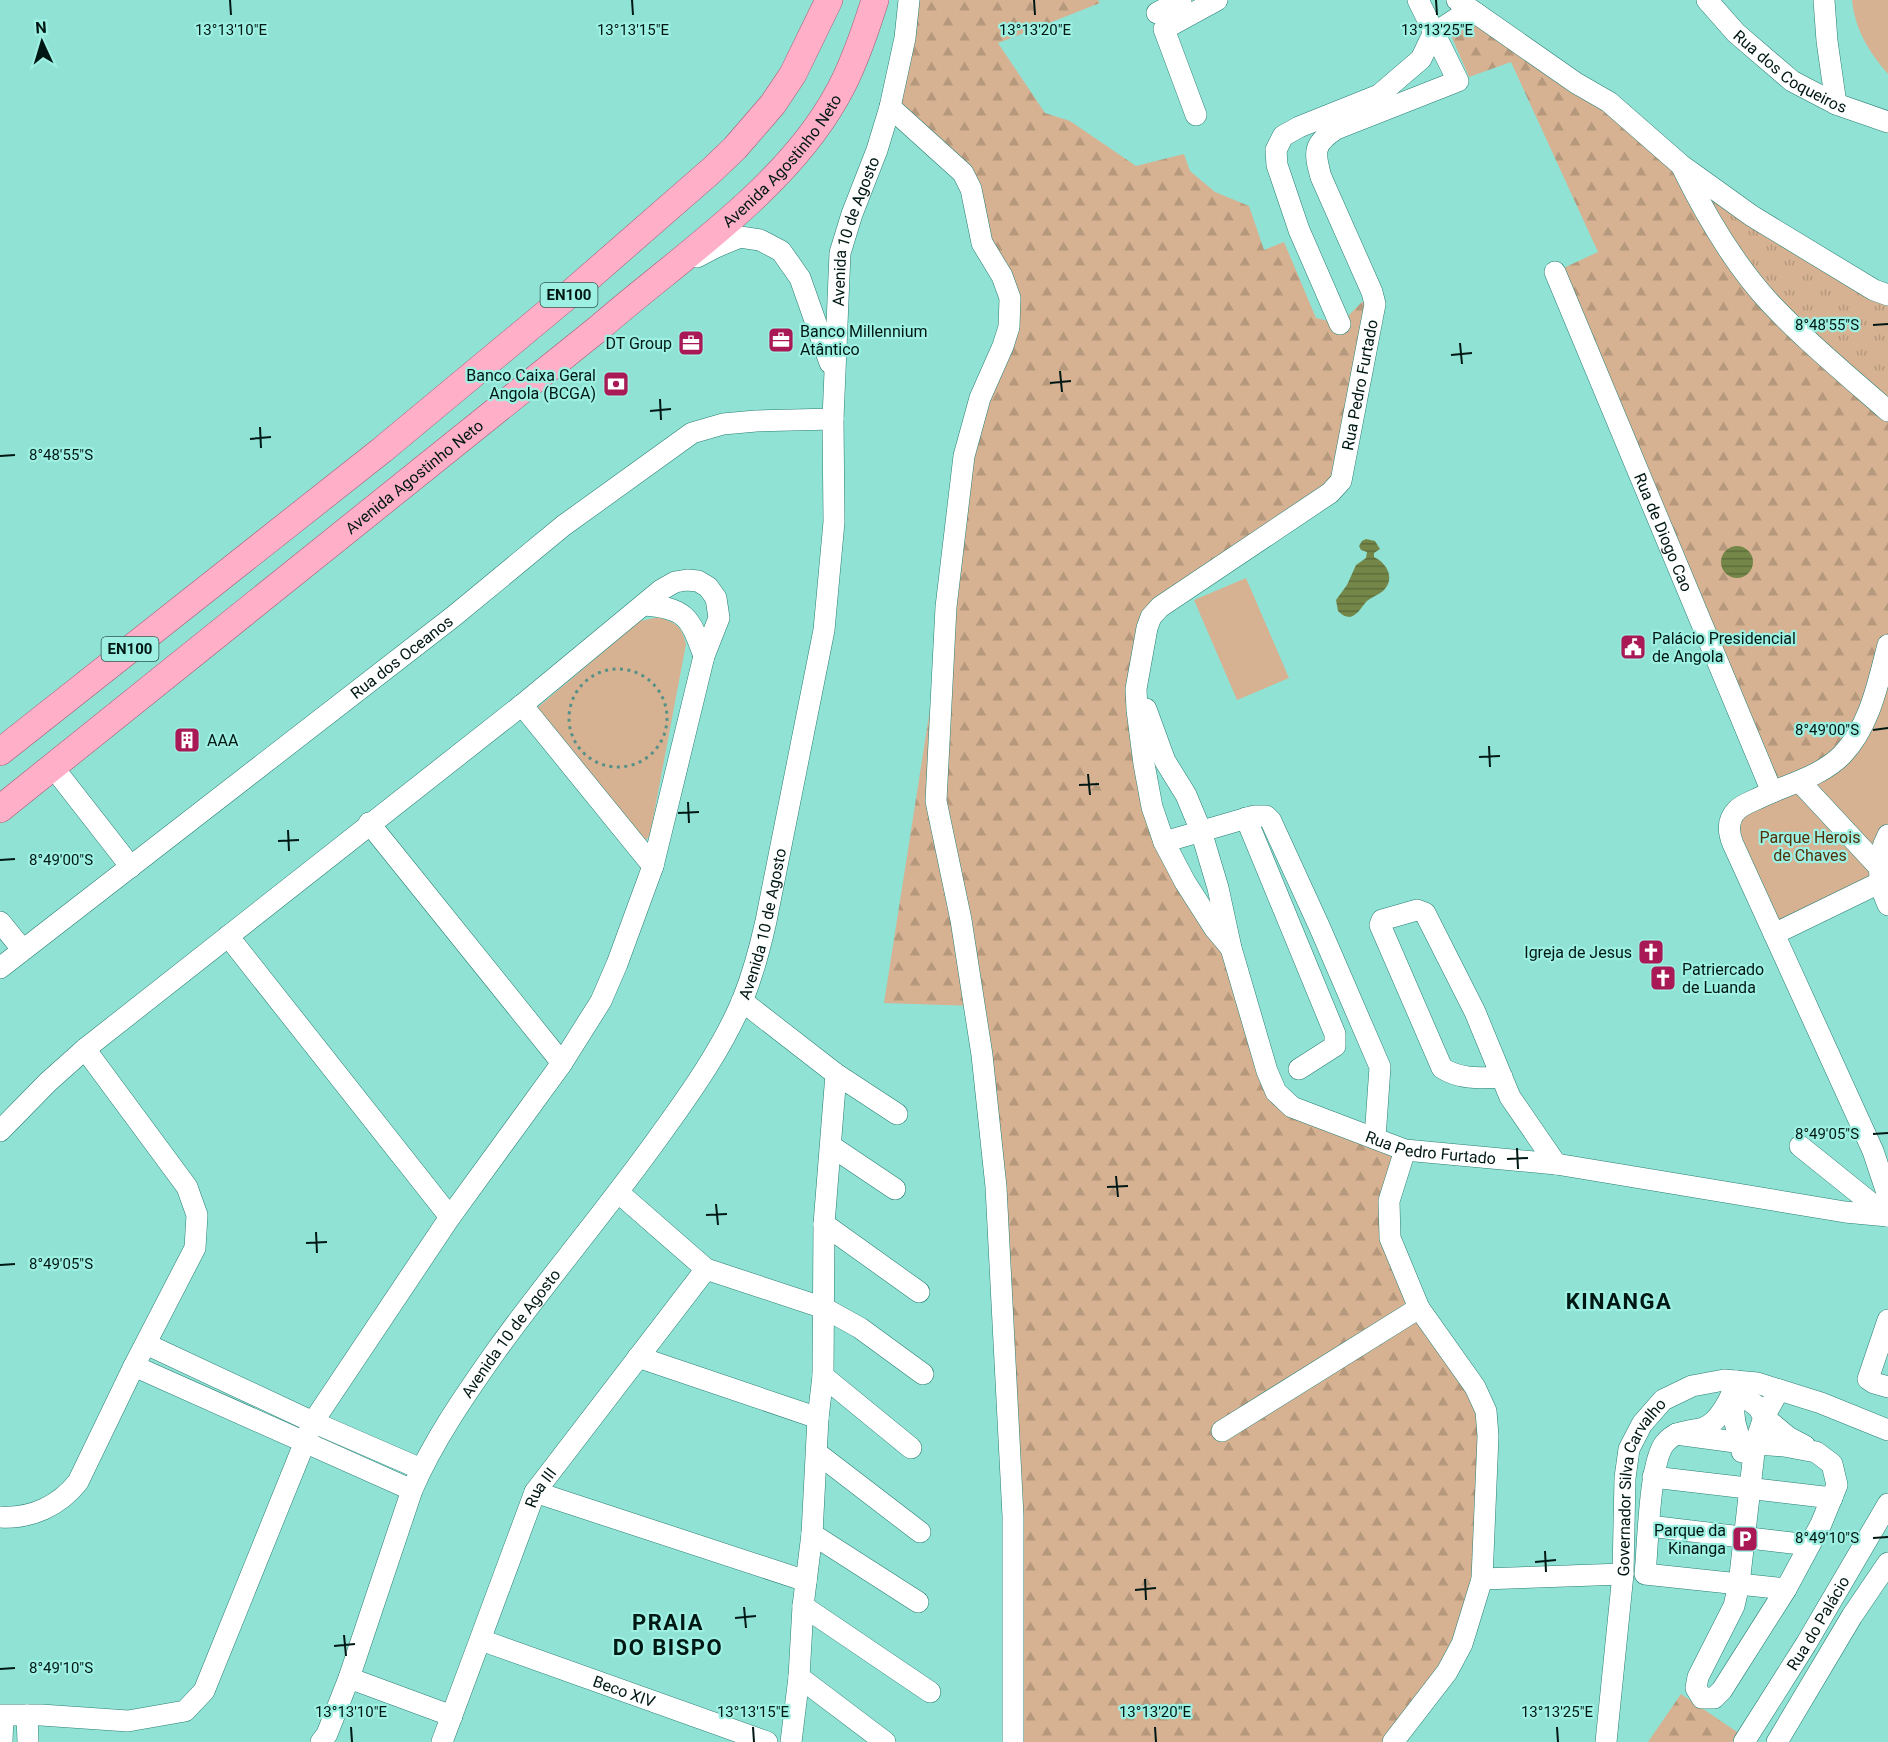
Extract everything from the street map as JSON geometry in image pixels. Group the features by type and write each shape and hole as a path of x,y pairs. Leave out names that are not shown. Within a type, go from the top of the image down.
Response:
{"main road":[{"name":"EN100","path":"0,752 391,442 563,300 712,170 735,148 773,104 793,74 829,0"},
{"name":"Avenida Agostinho Neto","path":"0,809 667,272 778,174 796,155 837,97 868,21 874,0"}],"street":[{"name":"Avenida 10 de Agosto","path":"325,1739 349,1678 421,1469 469,1389 543,1286 619,1193 683,1103 715,1052 742,1001 757,961 824,630 834,522 834,373 840,253 890,107 905,38 909,0"},
{"path":"1157,13 1181,0"},
{"path":"1196,115 1164,29 1217,0"},
{"path":"1418,0 1433,34"},
{"path":"1457,0 1576,83 1610,102 1681,165 1752,216 1874,290 1888,295"},
{"name":"Rua dos Coqueiros","path":"1707,0 1736,33 1792,81 1836,105 1888,122"},
{"path":"1824,0 1836,105"},
{"path":"1340,324 1299,230 1277,165 1276,150 1283,136 1299,127 1379,95 1420,59 1433,34 1464,14 1477,14"},
{"name":"Rua Pedro Furtado","path":"1231,948 1198,903 1164,842 1150,796 1136,689 1147,628 1151,617 1160,607 1330,493 1341,481 1374,304 1372,292 1321,177 1316,149 1323,138 1336,129 1458,81 1433,34"},
{"path":"890,107 963,173 970,189 982,243 1002,276 1010,298 1009,327 980,398 964,456 946,607 936,801 961,920 981,1046 996,1187 1013,1516 1012,1742"},
{"path":"1681,165 1697,198 1714,225 1738,262 1769,302 1888,411"},
{"path":"667,272 740,237 760,240 782,251 800,278 834,373"},
{"name":"Rua de Diogo Cao","path":"1555,272 1772,792"},
{"name":"Rua dos Oceanos","path":"0,968 454,616 563,526 692,433 723,424 833,419"},
{"path":"0,1131 48,1082 85,1049 369,823 522,705 661,590 675,582 698,582 708,586 716,598 719,618 704,656 653,866 601,1001 562,1063 450,1217 308,1432 204,1691 185,1711 128,1721 27,1715 1,1716 2,1742"},
{"path":"644,605 666,606 688,618 704,656"},
{"path":"1888,645 1869,710 1856,737 1842,755 1800,782 1741,806 1731,818 1729,828 1732,844 1873,1151 1888,1209"},
{"name":"Rua Pedro Furtado","path":"1136,689 1149,715 1165,761 1190,801 1201,831 1218,888 1231,948 1267,1071 1276,1092 1293,1107 1405,1150 1556,1164 1845,1212 1888,1209"},
{"path":"522,705 653,866"},
{"path":"53,767 131,867"},
{"path":"1150,796 1177,780"},
{"path":"1800,782 1879,875"},
{"path":"1164,842 1246,818 1266,816 1271,822 1380,1066 1375,1138"},
{"path":"1246,818 1335,1034 1335,1046 1299,1069"},
{"path":"369,823 562,1063"},
{"path":"1888,835 1881,848 1879,875 1888,904"},
{"path":"1774,934 1879,875"},
{"path":"1502,1077 1468,1078 1451,1074 1442,1068 1380,924 1382,920 1417,910 1425,913 1475,1012 1502,1077 1510,1097 1527,1125 1556,1164"},
{"path":"0,922 22,949"},
{"path":"228,936 450,1217"},
{"path":"742,1001 836,1074 897,1114"},
{"path":"0,1517 33,1513 52,1506 67,1495 78,1482 195,1248 197,1215 187,1187 85,1049"},
{"path":"791,1742 812,1534 818,1418 823,1376 824,1224 836,1074"},
{"path":"831,1146 895,1189"},
{"path":"1800,1146 1888,1209"},
{"path":"1393,1742 1447,1672 1462,1644 1482,1579 1488,1436 1485,1412 1475,1387 1419,1308 1390,1238 1389,1201 1405,1150"},
{"path":"619,1193 706,1269 824,1308 860,1328 923,1374"},
{"path":"824,1224 918,1292"},
{"name":"Rua III","path":"442,1742 535,1492 706,1269"},
{"path":"1222,1431 1419,1308"},
{"path":"1888,1320 1868,1379 1888,1387"},
{"path":"146,1344 412,1490"},
{"path":"638,1357 818,1418"},
{"path":"134,1366 308,1432 421,1469"},
{"path":"823,1376 911,1448"},
{"name":"Governador Silva Carvalho","path":"1606,1742 1623,1574 1625,1478 1629,1449 1642,1424 1663,1400 1692,1386 1724,1380 1734,1389 1757,1383 1821,1403 1888,1430"},
{"path":"1734,1389 1758,1407 1764,1417 1788,1437 1816,1452 1832,1464 1837,1485 1786,1589 1722,1690 1714,1698 1702,1698 1696,1688 1698,1677 1734,1606 1738,1584 1738,1537 1749,1443 1764,1417 1779,1390"},
{"path":"1734,1389 1715,1422 1702,1428 1688,1429 1676,1434 1664,1444 1653,1477 1646,1574 1786,1589"},
{"path":"1734,1389 1733,1421 1736,1432 1749,1443"},
{"path":"1676,1434 1784,1446 1816,1452"},
{"path":"817,1453 920,1532"},
{"path":"1653,1477 1832,1498"},
{"path":"535,1492 806,1581"},
{"name":"Rua do Palácio","path":"1744,1742 1806,1644 1888,1504"},
{"path":"1649,1526 1809,1545"},
{"path":"812,1534 918,1602"},
{"path":"1705,1581 1720,1576 1729,1564 1738,1537"},
{"name":"Rua do Palácio","path":"1777,1742 1852,1616 1888,1563"},
{"path":"1482,1579 1623,1574"},
{"path":"1832,1600 1852,1616"},
{"path":"803,1606 930,1692"},
{"name":"Beco XIV","path":"481,1640 767,1742"},
{"path":"799,1677 885,1742"},
{"path":"349,1678 452,1716"},
{"path":"27,1715 27,1742"}],"path":[{"path":"610,669 627,669 644,675 657,686 666,701 669,718 665,735 656,750 643,762 626,767 609,767 593,761 579,750 571,734 568,717 571,700 580,686 594,675 610,669"}],"green space":[{"path":"909,0 1098,0 1100,3 998,43 1045,113 1070,121 1136,166 1184,154 1190,171 1215,192 1249,206 1264,250 1284,242 1316,318 1340,324 1372,292 1341,481 1160,607 1143,644 1152,807 1210,921 1276,1092 1405,1150 1390,1238 1486,1411 1482,1579 1462,1644 1391,1742 1013,1742 1013,1516 974,1006 884,1003 946,607 955,522 1009,327 971,189 890,107"},
{"path":"1852,0 1888,0 1888,74 1864,40 1856,21"},
{"path":"1477,14 1609,102 1697,198 1822,352 1888,411 1888,644 1856,737 1772,792 1555,272 1598,252 1511,62 1469,77 1450,33"},
{"path":"1681,165 1888,295 1888,411 1769,302"},
{"path":"1246,578 1289,678 1237,700 1194,600"},
{"path":"659,617 677,626 686,644 650,835 646,840 638,838 537,708 640,621"},
{"name":"Parque Herois de Chaves","path":"1888,644 1888,879 1774,934 1731,818 1842,755"},
{"path":"1681,1694 1746,1738 1744,1742 1648,1742"}],"shaded area":[{"path":"1366,539 1375,541 1380,549 1374,553 1374,557 1386,567 1389,581 1383,591 1367,601 1350,617 1338,611 1336,600 1347,585 1356,565 1366,558 1367,552 1361,550 1359,546"},
{"path":"1737,546 1748,551 1753,562 1748,573 1737,578 1726,573 1721,562 1726,551"}],"place":[{"name":"Banco Millennium Atântico","path":"781,340"},
{"name":"DT Group","path":"691,343"},
{"name":"Banco Caixa Geral Angola (BCGA)","path":"616,384"},
{"name":"Palácio Presidencial de Angola","path":"1633,647"},
{"name":"AAA","path":"187,740"},
{"name":"Igreja de Jesus","path":"1651,952"},
{"name":"Patriercado de Luanda","path":"1663,978"},
{"name":"Parque da Kinanga","path":"1745,1539"}],"district":[{"name":"KINANGA","path":"1619,1301"},
{"name":"PRAIA DO BISPO","path":"668,1634"}]}
